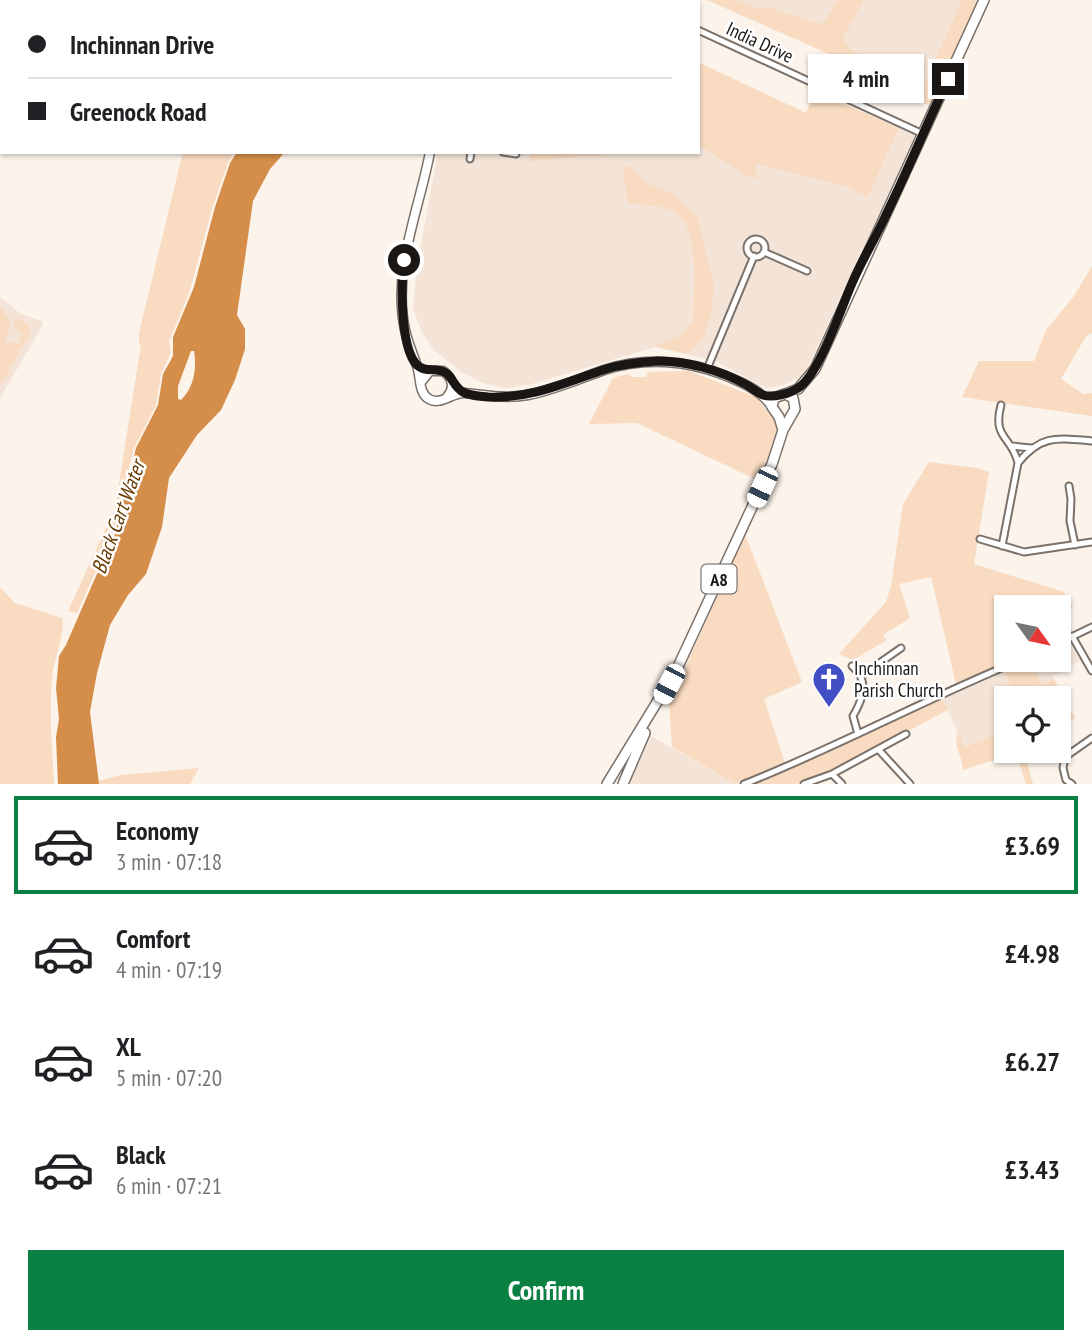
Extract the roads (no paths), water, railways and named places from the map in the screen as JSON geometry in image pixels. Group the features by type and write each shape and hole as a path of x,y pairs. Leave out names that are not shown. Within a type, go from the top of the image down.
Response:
{"main road":[{"name":"A8","path":"611,783 682,659 777,453 783,430 795,409 794,400 798,389 815,369 984,0"},
{"path":"783,430 779,416 772,407 781,395 798,389"},
{"path":"781,395 794,400"},
{"path":"779,416 789,416"},
{"name":"A8","path":"623,784 645,734 646,724"}],"street":[{"name":"India Drive","path":"700,31 923,134"},
{"path":"430,154 402,277 403,317 410,346 423,394 432,401 464,393 503,397 527,395 607,369 638,363 670,362 707,369 744,383 764,396 772,407"},
{"path":"754,257 747,248 754,240 762,242 764,252"},
{"path":"754,257 764,252"},
{"path":"764,252 807,271"},
{"path":"707,369 754,257"},
{"path":"417,365 430,371 443,371 464,393"},
{"path":"421,384 430,371"},
{"path":"447,397 452,383"},
{"path":"764,396 781,395"},
{"path":"1000,405 999,431 1012,446 1018,463"},
{"path":"1002,546 1018,463 1031,448 1053,438 1092,441"},
{"path":"1012,446 1031,448"},
{"path":"1069,486 1070,521 1075,545"},
{"path":"980,539 1024,552 1092,542"},
{"path":"1092,627 1072,636 1092,671"},
{"path":"861,676 901,648"},
{"path":"852,666 861,676 863,697 853,716 858,734"},
{"path":"744,784 994,672"},
{"path":"804,784 832,774 906,734"},
{"path":"1072,784 1066,780 1063,768 1065,757 1092,738"},
{"path":"878,749 910,784"},
{"path":"832,774 842,784"}],"place":[{"name":"Inchinnan Parish Church","path":"829,709"}],"water label":[{"name":"Black Cart Water","path":"118,517"}]}
